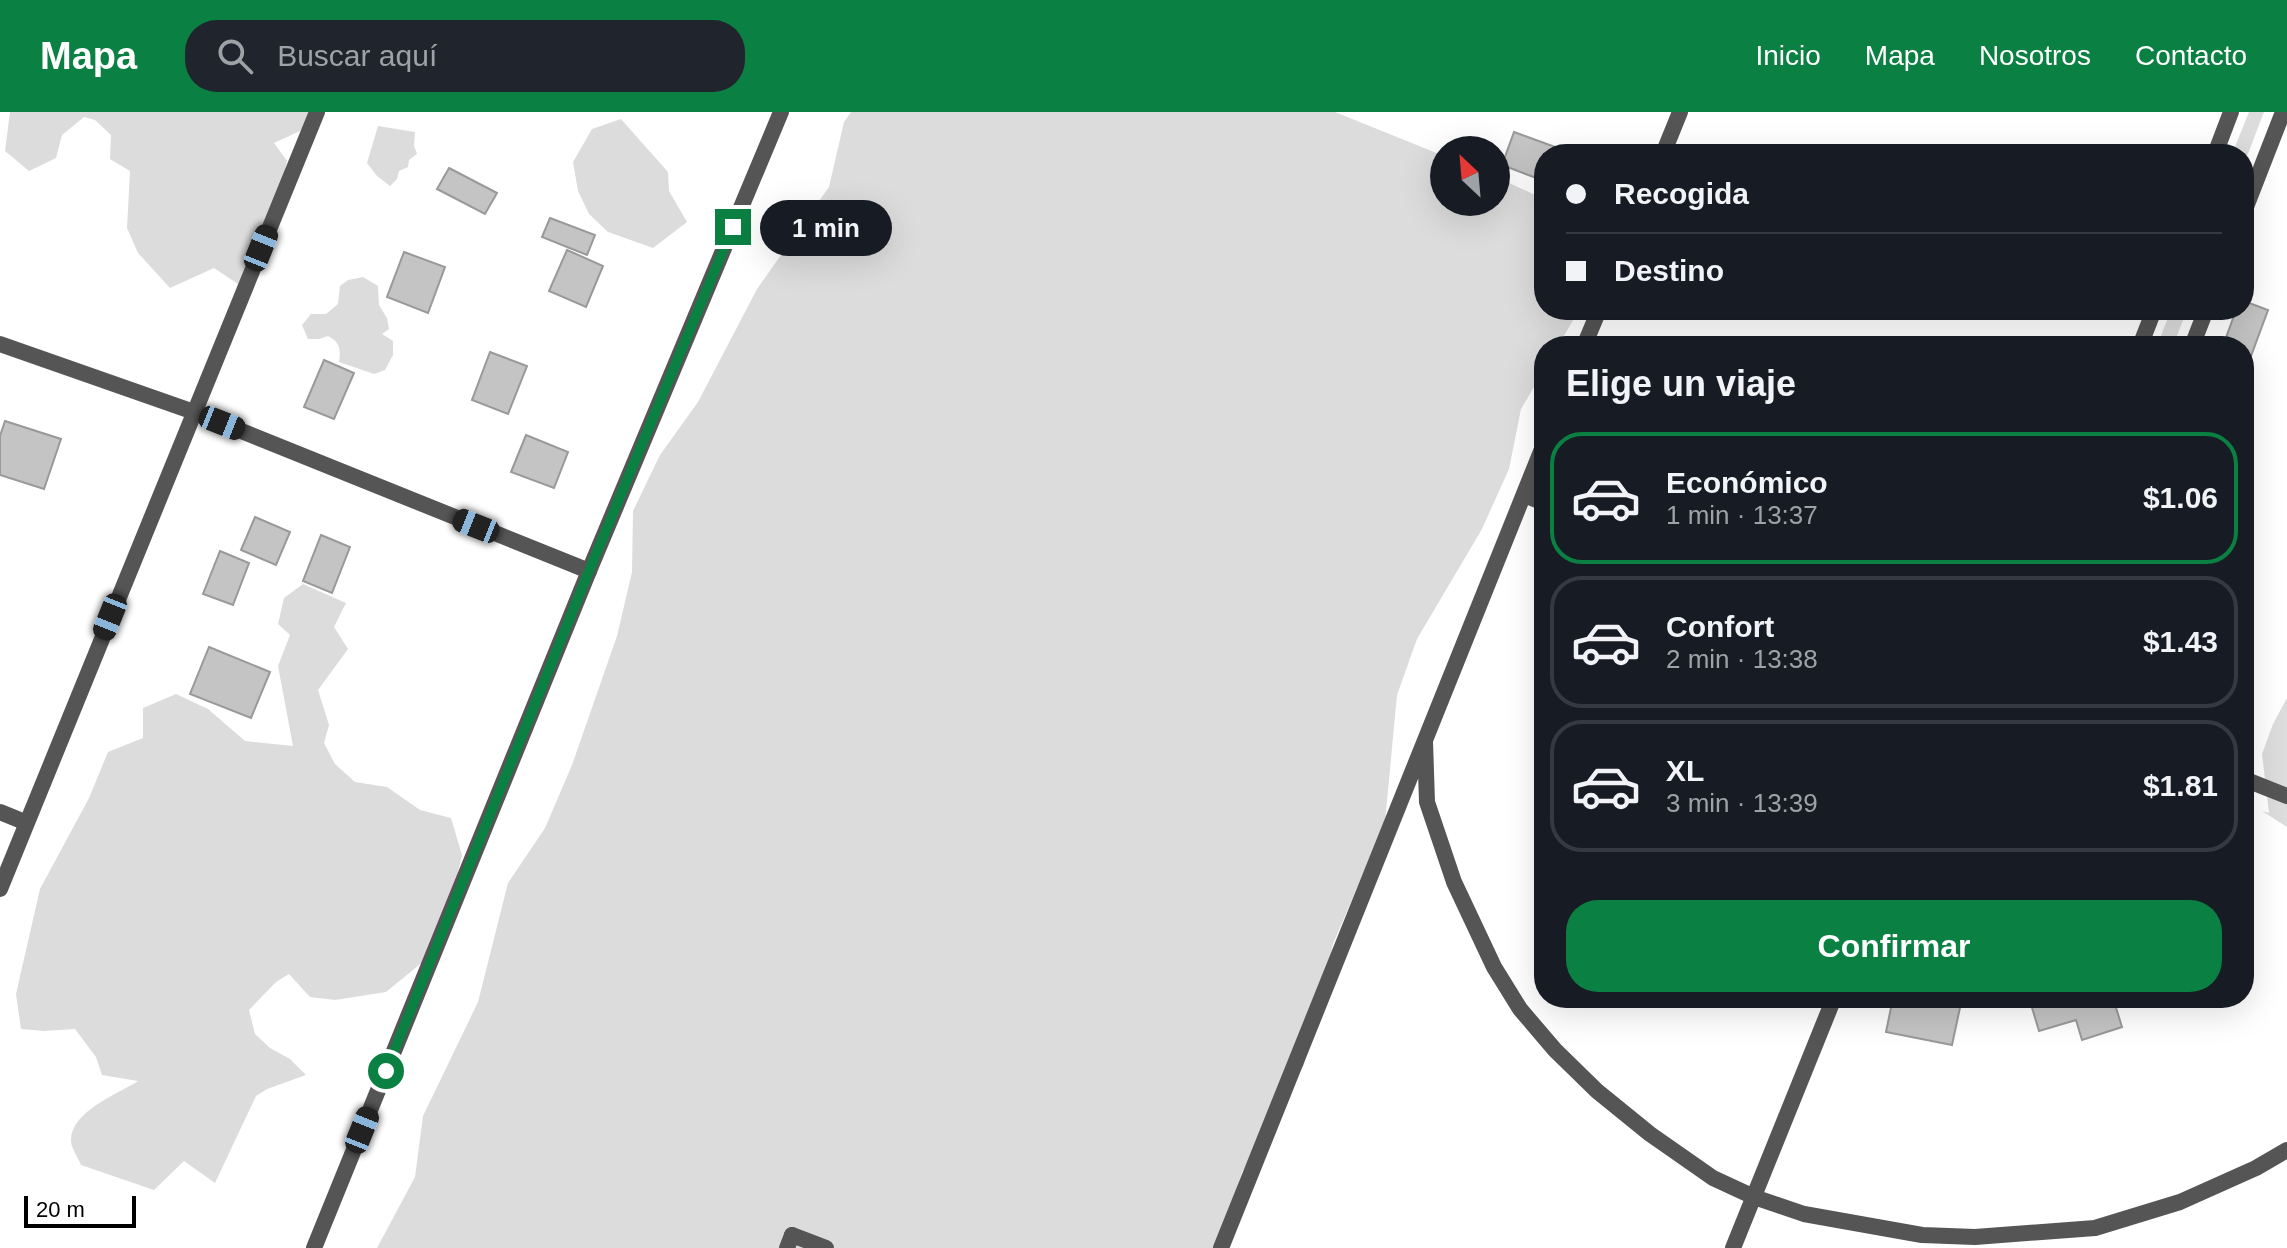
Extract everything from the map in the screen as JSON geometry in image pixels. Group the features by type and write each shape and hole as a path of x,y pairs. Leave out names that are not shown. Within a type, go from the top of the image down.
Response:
{"street":[{"path":"0,889 317,112"},
{"path":"314,1248 589,571 781,112"},
{"path":"1667,144 1680,112"},
{"path":"2219,144 2231,112"},
{"path":"2254,186 2283,112"},
{"path":"0,344 194,412 589,571"},
{"path":"1221,1248 1534,470"},
{"path":"1524,495 1534,499"},
{"path":"1425,741 1427,802 1454,882 1494,967 1520,1009 1565,1061 1650,1134 1713,1178 1754,1197 1804,1214 1922,1235 1975,1237 2095,1228 2180,1202 2256,1168 2287,1150"},
{"path":"2254,783 2287,796"},
{"path":"0,812 27,823"},
{"path":"1733,1248 1830,1008"},
{"path":"790,1241 826,1248"}],"shaded area":[{"path":"10,112 316,112 300,131 274,143 287,161 277,207 258,260 238,284 214,268 170,288 138,253 127,228 130,171 110,159 111,135 95,120 84,117 62,135 56,158 29,171 5,151"},
{"path":"851,112 1335,112 1430,150 1430,216 1510,216 1510,183 1534,194 1534,320 1573,320 1564,336 1534,336 1534,387 1521,409 1509,469 1482,529 1417,639 1397,695 1385,822 1333,944 1304,1065 1242,1172 1218,1248 377,1248 415,1177 423,1116 478,1002 508,883 545,828 572,765 617,636 632,572 633,511 660,455 698,402 757,289 829,187 844,122"},
{"path":"2249,112 2264,112 2252,144 2236,144"},
{"path":"621,119 668,172 669,191 687,222 653,248 608,232 589,214 578,191 573,162 592,129"},
{"path":"378,126 415,132 417,154 409,160 408,167 399,171 397,179 390,186 367,163"},
{"path":"363,277 378,286 379,305 389,329 382,334 393,341 393,355 385,370 374,374 339,362 340,350 335,341 328,336 308,339 302,325 311,314 326,314 338,304 340,286 348,280"},
{"path":"2167,320 2183,320 2177,336 2161,336"},
{"path":"303,584 346,603 334,627 348,649 318,690 329,725 324,743 335,764 355,782 387,787 420,810 451,818 462,855 451,902 424,961 386,992 335,1000 310,997 289,974 276,982 249,1010 255,1034 270,1048 290,1059 306,1075 256,1096 215,1183 184,1161 154,1190 81,1165 71,1142 72,1131 86,1113 138,1081 102,1075 96,1057 75,1029 21,1029 16,994 40,889 89,798 108,752 143,738 143,708 176,694 208,709 245,741 293,746 278,666 290,635 278,624 284,598"},
{"path":"2287,698 2287,827 2262,811 2269,813 2262,754"}],"building":[{"path":"1514,132 1547,144 1534,144 1534,177 1510,168 1510,143"},
{"path":"449,168 497,193 485,214 437,189"},
{"path":"550,218 595,235 587,255 542,237"},
{"path":"567,250 603,266 586,307 549,291"},
{"path":"404,252 445,267 428,313 387,297"},
{"path":"2254,305 2268,310 2254,348 2254,336 2227,336 2232,320 2254,320"},
{"path":"490,352 527,366 508,414 472,400"},
{"path":"324,360 354,373 334,419 304,407"},
{"path":"5,421 61,439 44,489 0,475 0,436"},
{"path":"526,435 568,452 554,488 511,472"},
{"path":"255,517 290,532 276,565 241,550"},
{"path":"321,535 350,547 332,593 303,581"},
{"path":"220,551 249,563 233,605 203,594"},
{"path":"209,647 270,672 251,718 190,694"},
{"path":"1891,1008 1960,1008 1952,1045 1886,1032"},
{"path":"2032,1008 2116,1008 2122,1027 2082,1040 2076,1020 2039,1031"}],"route":[{"path":"386,1071 733,227"}]}
